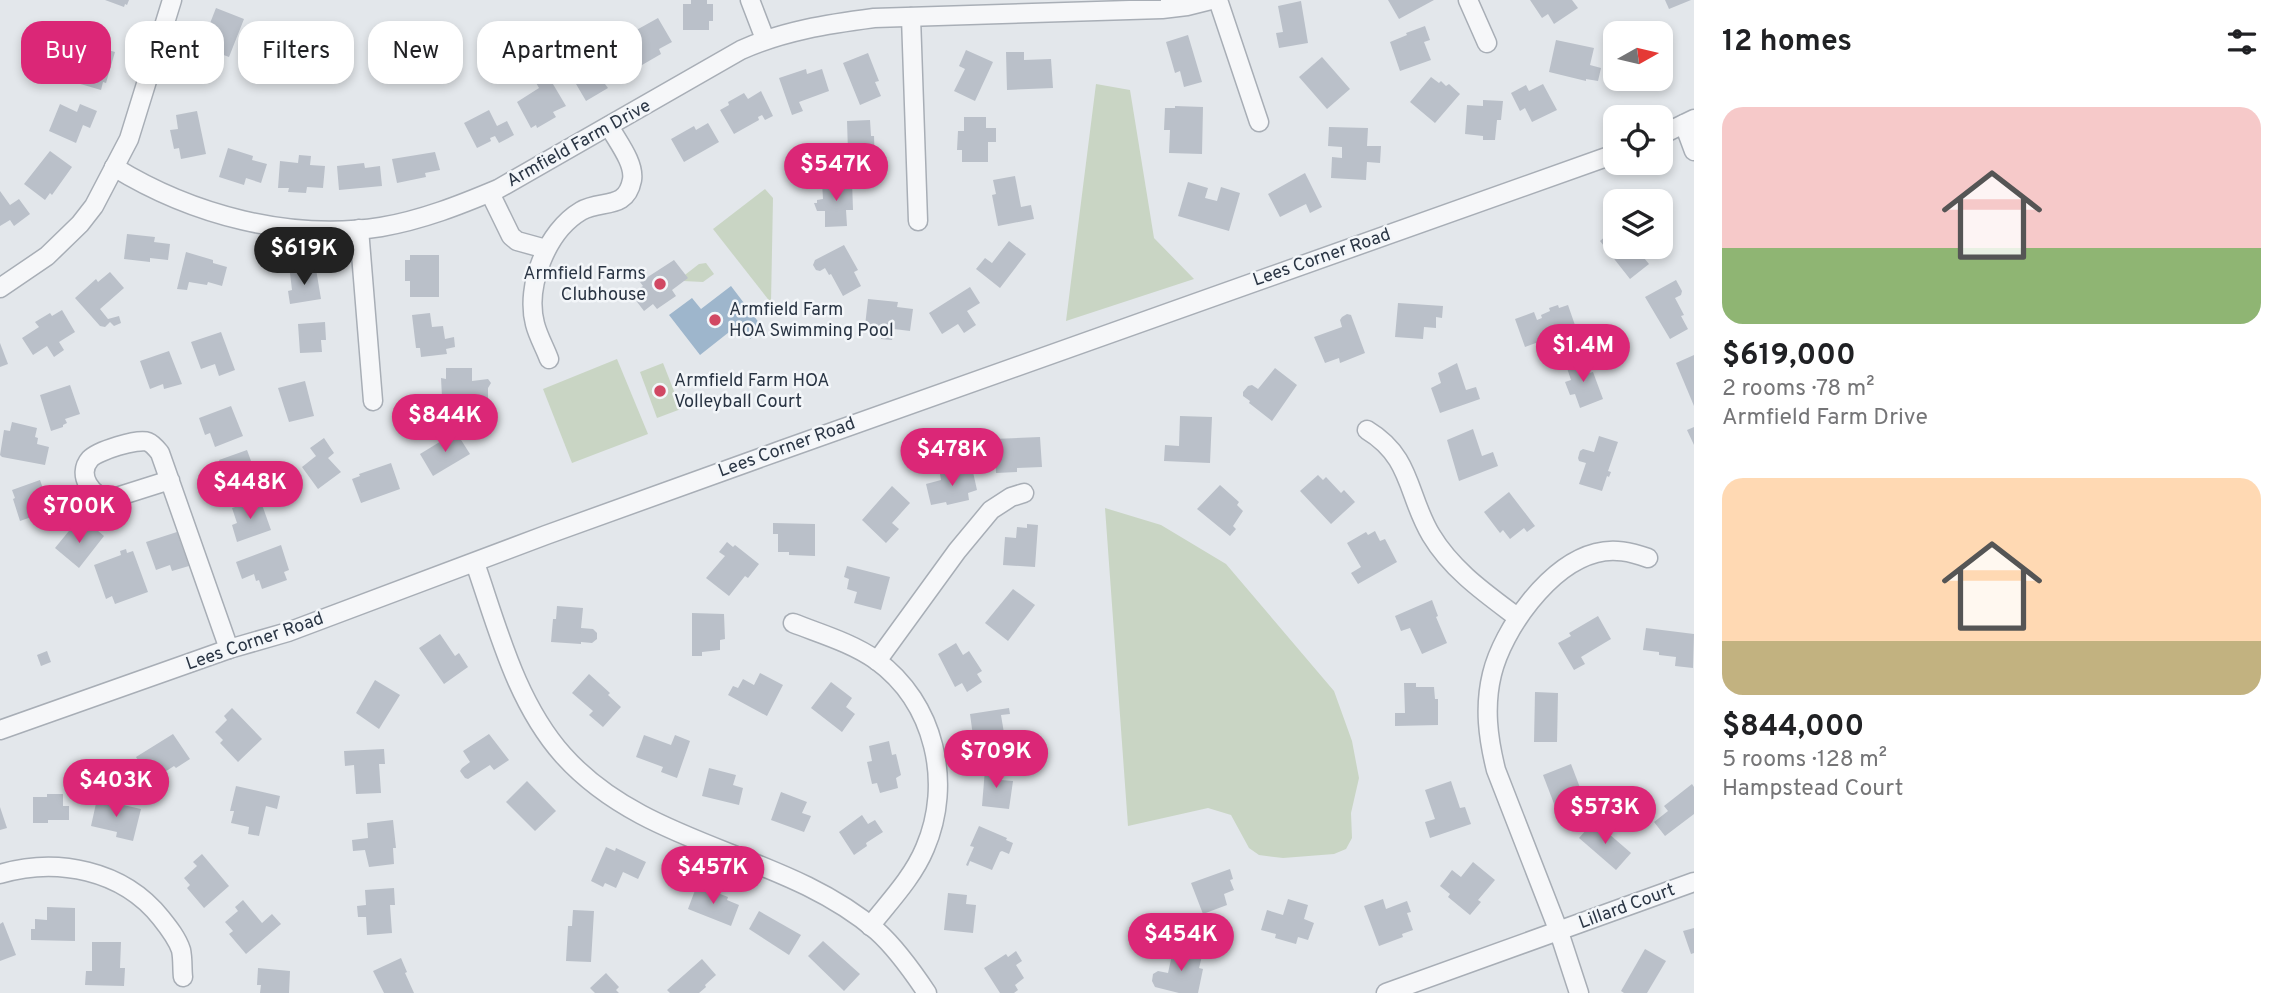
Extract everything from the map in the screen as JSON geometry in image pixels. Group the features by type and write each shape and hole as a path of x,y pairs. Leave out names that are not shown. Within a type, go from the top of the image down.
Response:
{"street":[{"path":"0,288 47,256 80,224 94,206 129,139 172,0"},
{"path":"750,0 765,39"},
{"name":"Armfield Farm Drive","path":"114,167 142,184 174,198 231,217 280,227 359,229 416,219 490,193 741,50 765,39 842,22 874,18 1162,9 1211,0"},
{"path":"1218,0 1259,122"},
{"path":"1468,0 1487,43"},
{"path":"911,17 918,221"},
{"path":"1673,129 1689,121 1694,151"},
{"path":"549,359 535,323 533,299 536,277 546,249 564,226 582,210 618,202 632,182 632,170 609,126"},
{"name":"Lees Corner Road","path":"0,730 229,649 288,632 782,450 1603,158"},
{"path":"490,193 511,236 517,241 546,249"},
{"path":"359,229 373,401"},
{"path":"1367,430 1390,448 1401,463 1427,525 1448,558 1468,579 1517,617"},
{"path":"170,480 110,499 101,498 91,491 86,482 86,471 88,461 95,455 137,440 146,441 160,453 170,480 229,649"},
{"path":"877,661 991,510 1011,497 1024,493"},
{"path":"1579,993 1559,932 1496,770 1489,742 1488,704 1492,674 1498,655 1517,617 1552,579 1579,560 1596,553 1616,550 1648,558"},
{"path":"475,563 511,667 528,705 557,748 586,778 611,798 652,822 804,884 849,910 878,932 928,993"},
{"path":"793,623 840,641 877,661 901,685 920,713 934,747 939,796 935,820 920,858 908,878 870,926"},
{"path":"0,874 24,867 48,865 106,877 144,900 172,932 180,950 183,977"},
{"name":"Lillard Court","path":"1386,993 1694,882"}],"green space":[{"path":"1096,84 1130,90 1154,238 1194,279 1066,321"},
{"path":"765,189 773,198 771,303 713,229"},
{"path":"706,263 714,274 703,282 683,281 681,278 699,264"},
{"path":"617,359 648,434 572,463 543,389"},
{"name":"Armfield Farm HOA Volleyball Court","path":"663,363 681,409 657,418 640,372"},
{"path":"1105,508 1161,525 1226,564 1334,691 1352,741 1359,778 1351,813 1352,838 1346,849 1334,854 1283,858 1259,855 1249,848 1231,815 1208,808 1128,826"}],"water":[{"name":"Armfield Farm HOA Swimming Pool","path":"731,286 763,328 750,339 738,325 700,355 669,315 692,298 701,309"}],"building":[{"path":"105,0 129,0 124,7"},
{"path":"691,0 707,0 707,4 713,4 713,21 709,21 709,30 683,30 683,4 691,4"},
{"path":"1388,0 1434,0 1399,19"},
{"path":"1530,0 1572,0 1578,8 1554,24 1548,14 1542,18"},
{"path":"1665,0 1691,0 1669,9"},
{"path":"1301,1 1308,43 1279,48 1276,33 1283,32 1278,6"},
{"path":"216,8 244,19 238,21 238,34 229,57 224,55 224,21 211,21"},
{"path":"658,18 672,42 659,49 661,54 642,65 642,27"},
{"path":"1425,26 1430,40 1424,42 1431,60 1400,71 1390,42"},
{"path":"1188,35 1202,82 1184,87 1180,71 1175,73 1166,42"},
{"path":"1556,40 1594,48 1590,65 1601,68 1598,81 1586,81 1549,72"},
{"path":"966,50 993,62 975,101 954,91 965,69 959,66"},
{"path":"1006,52 1024,52 1024,60 1051,59 1053,88 1007,90"},
{"path":"868,53 879,81 875,82 881,96 860,105 843,63"},
{"path":"1322,57 1350,89 1327,109 1299,77"},
{"path":"806,69 807,74 822,69 829,91 799,102 803,111 792,115 779,78"},
{"path":"1431,77 1446,86 1449,84 1460,94 1435,123 1410,102"},
{"path":"80,84 102,84 101,90"},
{"path":"537,84 553,84 566,106 553,112 556,117 537,128 536,125 531,128 517,102 539,88"},
{"path":"576,84 605,84 608,88 586,101"},
{"path":"1543,84 1557,110 1532,122 1525,108 1520,111 1511,93 1526,85 1529,91"},
{"path":"761,91 773,116 765,120 762,115 758,117 759,120 734,134 720,110 744,93 748,99"},
{"path":"1483,100 1503,101 1495,140 1483,140 1483,136 1465,134 1467,105 1483,106"},
{"path":"60,104 77,112 80,104 97,111 90,128 83,125 76,143 49,131"},
{"path":"1203,107 1202,154 1169,153 1170,130 1164,130 1165,108"},
{"path":"489,110 497,126 507,121 514,135 499,143 495,136 477,148 464,123"},
{"path":"197,111 206,154 181,159 179,148 174,149 170,130 178,129 176,115"},
{"path":"964,117 986,117 986,128 996,128 996,142 988,142 988,162 962,162 962,150 957,150 958,131 964,131"},
{"path":"870,120 871,136 874,136 875,165 837,166 836,153 848,152 847,121"},
{"path":"708,123 719,142 684,162 671,139 694,126 696,130"},
{"path":"1329,127 1368,128 1367,146 1381,146 1380,163 1367,162 1366,180 1331,178 1332,157 1342,158 1342,147 1328,146"},
{"path":"228,148 267,164 261,183 246,178 244,185 219,177"},
{"path":"50,151 72,167 52,195 50,193 45,200 24,184"},
{"path":"435,152 440,170 425,173 426,177 397,183 392,159"},
{"path":"299,155 311,156 310,165 325,166 323,188 307,187 306,193 288,192 289,188 278,188 280,161 298,163"},
{"path":"364,163 365,168 380,166 382,186 339,190 337,166"},
{"path":"1305,173 1322,207 1310,213 1306,204 1280,217 1268,194"},
{"path":"1015,176 1021,207 1031,205 1034,219 998,226 992,195 996,194 993,180"},
{"path":"852,181 853,210 846,210 847,226 825,227 825,211 817,211 814,203 823,199 822,182"},
{"path":"1188,182 1208,188 1205,198 1217,201 1221,187 1240,193 1229,231 1178,216"},
{"path":"0,191 10,205 19,199 30,214 14,226 10,220 0,226"},
{"path":"127,234 155,237 154,242 170,244 168,260 150,258 150,262 124,259"},
{"path":"1009,241 1026,254 1000,288 976,269 985,258 992,263"},
{"path":"844,245 858,270 854,272 861,286 843,296 831,274 829,275 825,268 816,270 813,265 815,260"},
{"path":"186,252 227,267 222,286 208,282 207,285 189,282 187,290 177,289"},
{"path":"410,255 439,255 439,297 410,297 410,281 405,281 405,260 410,260"},
{"path":"1614,259 1645,259 1649,264 1630,279"},
{"name":"Armfield Farms Clubhouse","path":"674,260 688,278 672,290 676,296 657,309 653,304 644,311 631,294 643,286 640,282"},
{"path":"316,269 321,299 290,304 290,273"},
{"path":"110,272 124,288 100,309 108,319 119,316 121,323 114,326 110,322 105,327 100,326 75,298 96,279 98,282"},
{"path":"1676,280 1682,291 1681,295 1675,298 1688,329 1670,339 1645,297"},
{"path":"970,287 980,303 967,311 976,325 964,333 958,324 942,334 929,313"},
{"path":"868,299 898,302 897,307 913,309 910,331 894,329 892,340 881,339 882,328 865,326"},
{"path":"1398,303 1443,306 1442,318 1436,317 1436,328 1424,327 1423,339 1395,337"},
{"path":"1558,305 1559,308 1568,305 1576,328 1525,347 1515,319 1534,312 1537,320 1550,311 1549,308"},
{"path":"62,310 75,332 59,342 64,350 54,357 47,346 33,355 22,338 39,327 35,322 50,313 52,316"},
{"path":"430,313 432,327 443,326 445,339 454,337 455,347 446,349 447,354 421,357 420,348 416,348 412,315"},
{"path":"1347,314 1351,315 1365,353 1340,363 1339,358 1325,363 1314,337 1342,327 1340,320"},
{"path":"325,322 326,340 321,340 322,352 300,353 298,324"},
{"path":"221,332 235,370 219,376 215,364 201,369 191,342"},
{"path":"0,343 8,364 0,367"},
{"path":"169,351 182,384 164,389 163,384 150,389 140,361"},
{"path":"1694,355 1694,406 1676,363"},
{"path":"1584,358 1589,373 1593,372 1603,399 1580,408 1575,394 1570,395 1565,382 1571,380 1566,365"},
{"path":"1457,363 1466,390 1476,387 1480,399 1440,413 1431,388 1441,383 1438,373"},
{"path":"446,368 472,368 472,381 488,379 491,383 488,388 488,408 484,408 484,418 477,418 477,423 469,423 469,413 449,414 449,397 442,397 441,378 446,379"},
{"path":"1275,368 1297,385 1272,421 1249,403 1243,392 1252,385 1258,389"},
{"path":"305,381 314,416 289,422 278,388"},
{"path":"70,385 80,414 65,419 67,423 63,427 51,431 40,395"},
{"path":"231,406 243,436 215,447 210,433 205,435 199,418"},
{"path":"1180,416 1212,417 1210,463 1164,461 1165,445 1179,446"},
{"path":"12,422 37,428 37,444 49,447 45,465 0,455 4,430 10,431"},
{"path":"1694,427 1694,445 1687,430"},
{"path":"1473,429 1482,456 1493,452 1498,466 1459,481 1447,440"},
{"path":"456,432 470,454 433,476 420,454"},
{"path":"1599,436 1618,442 1608,471 1611,472 1602,491 1579,484 1586,463 1579,461 1580,451 1583,449 1594,452"},
{"path":"1040,437 1042,467 1017,468 1017,472 996,473 994,439"},
{"path":"324,438 334,453 328,458 341,472 318,489 302,467 316,456 310,448"},
{"path":"247,450 258,480 220,494 214,478 224,474 219,460"},
{"path":"391,463 400,489 361,503 352,479"},
{"path":"963,469 964,474 973,472 977,490 968,493 969,500 931,505 926,484 941,480 940,474"},
{"path":"1318,475 1323,480 1326,477 1341,493 1344,490 1355,502 1331,524 1300,491"},
{"path":"40,480 45,494 50,492 57,508 20,521 12,490"},
{"path":"1220,485 1239,502 1237,505 1243,511 1230,536 1197,509"},
{"path":"892,486 910,503 892,523 899,529 886,543 862,520"},
{"path":"1509,492 1535,526 1527,532 1524,528 1510,539 1503,530 1500,533 1484,512"},
{"path":"260,499 271,530 237,542 232,525 237,523 232,508"},
{"path":"773,523 815,524 815,556 778,552 778,534 773,534"},
{"path":"1027,524 1038,525 1035,567 1003,565 1005,537 1016,538 1017,527 1027,528"},
{"path":"91,525 104,536 79,568 55,548 73,526 83,534"},
{"path":"1375,531 1380,541 1385,539 1397,562 1358,584 1351,573 1361,567 1347,543 1366,532 1368,535"},
{"path":"177,532 189,566 172,571 170,565 156,570 146,542"},
{"path":"727,542 759,564 729,596 706,578 725,556 719,552"},
{"path":"281,545 289,570 284,572 287,580 262,589 254,574 242,579 236,562"},
{"path":"126,549 127,553 133,551 148,592 115,604 112,596 106,599 94,565 121,555 120,551"},
{"path":"847,566 890,577 881,610 854,603 857,592 847,589 849,579 844,577"},
{"path":"1013,589 1035,605 1008,641 985,623"},
{"path":"1432,600 1447,643 1422,654 1410,628 1401,631 1395,616"},
{"path":"557,606 583,608 581,628 593,629 597,633 597,639 592,643 581,644 551,642"},
{"path":"692,613 724,614 725,639 720,640 720,650 692,656"},
{"path":"1598,616 1611,639 1581,657 1585,664 1574,670 1558,643 1571,636 1569,633"},
{"path":"1646,628 1694,634 1693,668 1675,666 1676,657 1643,650"},
{"path":"440,634 455,656 459,653 468,667 444,684 419,648"},
{"path":"956,643 963,655 969,651 982,671 977,674 982,682 967,692 962,683 955,687 938,654"},
{"path":"47,651 51,662 41,666 37,655"},
{"path":"760,673 783,685 767,716 728,695 733,686 738,688 743,679 754,685"},
{"path":"589,674 621,707 603,727 589,715 593,711 572,693"},
{"path":"375,680 400,695 379,729 356,713"},
{"path":"831,682 852,698 846,707 855,714 842,732 811,708"},
{"path":"1404,683 1416,683 1416,687 1434,687 1435,699 1438,699 1438,725 1395,726 1395,713 1405,713"},
{"path":"1535,692 1558,693 1557,742 1534,742"},
{"path":"232,708 262,739 238,762 220,743 223,740 215,732 227,720 224,716"},
{"path":"1009,708 1010,714 1001,715 1006,745 979,749 976,735 973,736 970,714"},
{"path":"173,734 190,759 151,781 136,757"},
{"path":"489,734 509,760 494,770 490,765 468,779 465,778 460,771 470,762 463,751"},
{"path":"644,735 671,745 675,735 690,741 677,778 661,772 663,767 636,757"},
{"path":"889,741 892,755 896,754 901,775 896,778 898,788 880,793 877,783 872,784 867,762 872,761 869,746"},
{"path":"384,749 385,764 379,764 381,793 356,794 354,765 345,766 344,751"},
{"path":"1571,764 1584,798 1556,809 1543,775"},
{"path":"709,768 736,775 733,785 743,788 739,805 702,796"},
{"path":"985,769 1002,770 1001,780 1013,781 1009,809 982,806"},
{"path":"527,781 556,811 535,831 506,802"},
{"path":"1451,781 1460,808 1465,807 1471,824 1430,838 1425,822 1435,819 1425,790"},
{"path":"1692,784 1694,814 1665,836 1654,822 1668,811 1664,806"},
{"path":"236,786 280,796 277,809 266,806 259,836 248,834 249,827 231,823 234,811 230,811"},
{"path":"781,792 807,802 802,813 811,816 804,832 771,820"},
{"path":"47,794 63,794 63,806 69,806 69,820 33,823 33,797 47,797"},
{"path":"97,799 141,809 133,841 116,837 117,832 91,826"},
{"path":"0,807 7,828 0,830"},
{"path":"862,815 868,824 875,820 883,832 854,855 839,832"},
{"path":"393,820 396,848 393,848 394,864 369,867 365,850 353,851 352,840 368,838 367,823"},
{"path":"1594,821 1631,853 1616,870 1579,838"},
{"path":"979,826 1013,843 1009,854 1000,852 992,870 970,861 968,866 966,865 974,847 970,846"},
{"path":"606,847 615,851 616,848 646,862 638,879 623,872 616,888 605,883 603,887 591,881"},
{"path":"202,854 229,886 204,908 187,888 190,885 184,878 197,866 193,862"},
{"path":"1473,862 1495,880 1478,900 1481,902 1470,915 1448,897 1450,894 1440,886 1452,870 1461,877"},
{"path":"1230,869 1234,890 1224,894 1227,905 1203,914 1191,883"},
{"path":"697,885 728,897 727,900 739,905 731,926 688,909"},
{"path":"394,888 395,905 390,905 392,933 367,935 366,917 358,917 357,906 366,905 365,890"},
{"path":"948,893 967,895 966,904 976,905 973,933 944,930"},
{"path":"1288,899 1308,905 1304,919 1314,923 1308,940 1298,937 1296,944 1275,938 1276,934 1261,930 1267,910 1283,915"},
{"path":"1383,899 1386,909 1407,901 1411,912 1407,913 1413,930 1379,946 1364,906"},
{"path":"243,900 262,923 272,914 281,924 246,954 229,934 233,931 225,922 238,911 235,907"},
{"path":"47,907 75,908 75,941 31,940 35,919 47,920"},
{"path":"573,910 594,911 591,962 566,961 568,926 572,926"},
{"path":"759,911 801,935 789,955 749,929"},
{"path":"3,922 16,955 0,961 0,924"},
{"path":"1694,928 1694,953 1691,954 1683,931"},
{"path":"823,941 860,974 844,991 808,956"},
{"path":"92,942 121,942 120,968 125,968 124,986 85,985 86,971 92,971"},
{"path":"1174,946 1185,949 1184,952 1202,956 1199,968 1203,969 1198,993 1179,993 1155,987 1153,974 1158,971 1168,973"},
{"path":"1645,949 1666,961 1647,993 1624,993 1621,991"},
{"path":"1016,951 1022,961 1016,965 1024,978 1015,985 1018,990 1014,993 1000,993 984,968"},
{"path":"401,958 414,993 384,993 373,971"},
{"path":"702,959 716,975 706,987 699,993 670,993 667,990"},
{"path":"258,968 290,971 289,993 260,993 261,985 257,985"},
{"path":"606,973 619,987 616,990 619,993 595,993 590,988"}],"place":[{"name":"Armfield Farms Clubhouse","path":"660,284"},
{"name":"Armfield Farm HOA Swimming Pool","path":"715,320"},
{"name":"Armfield Farm HOA Volleyball Court","path":"660,391"}]}
